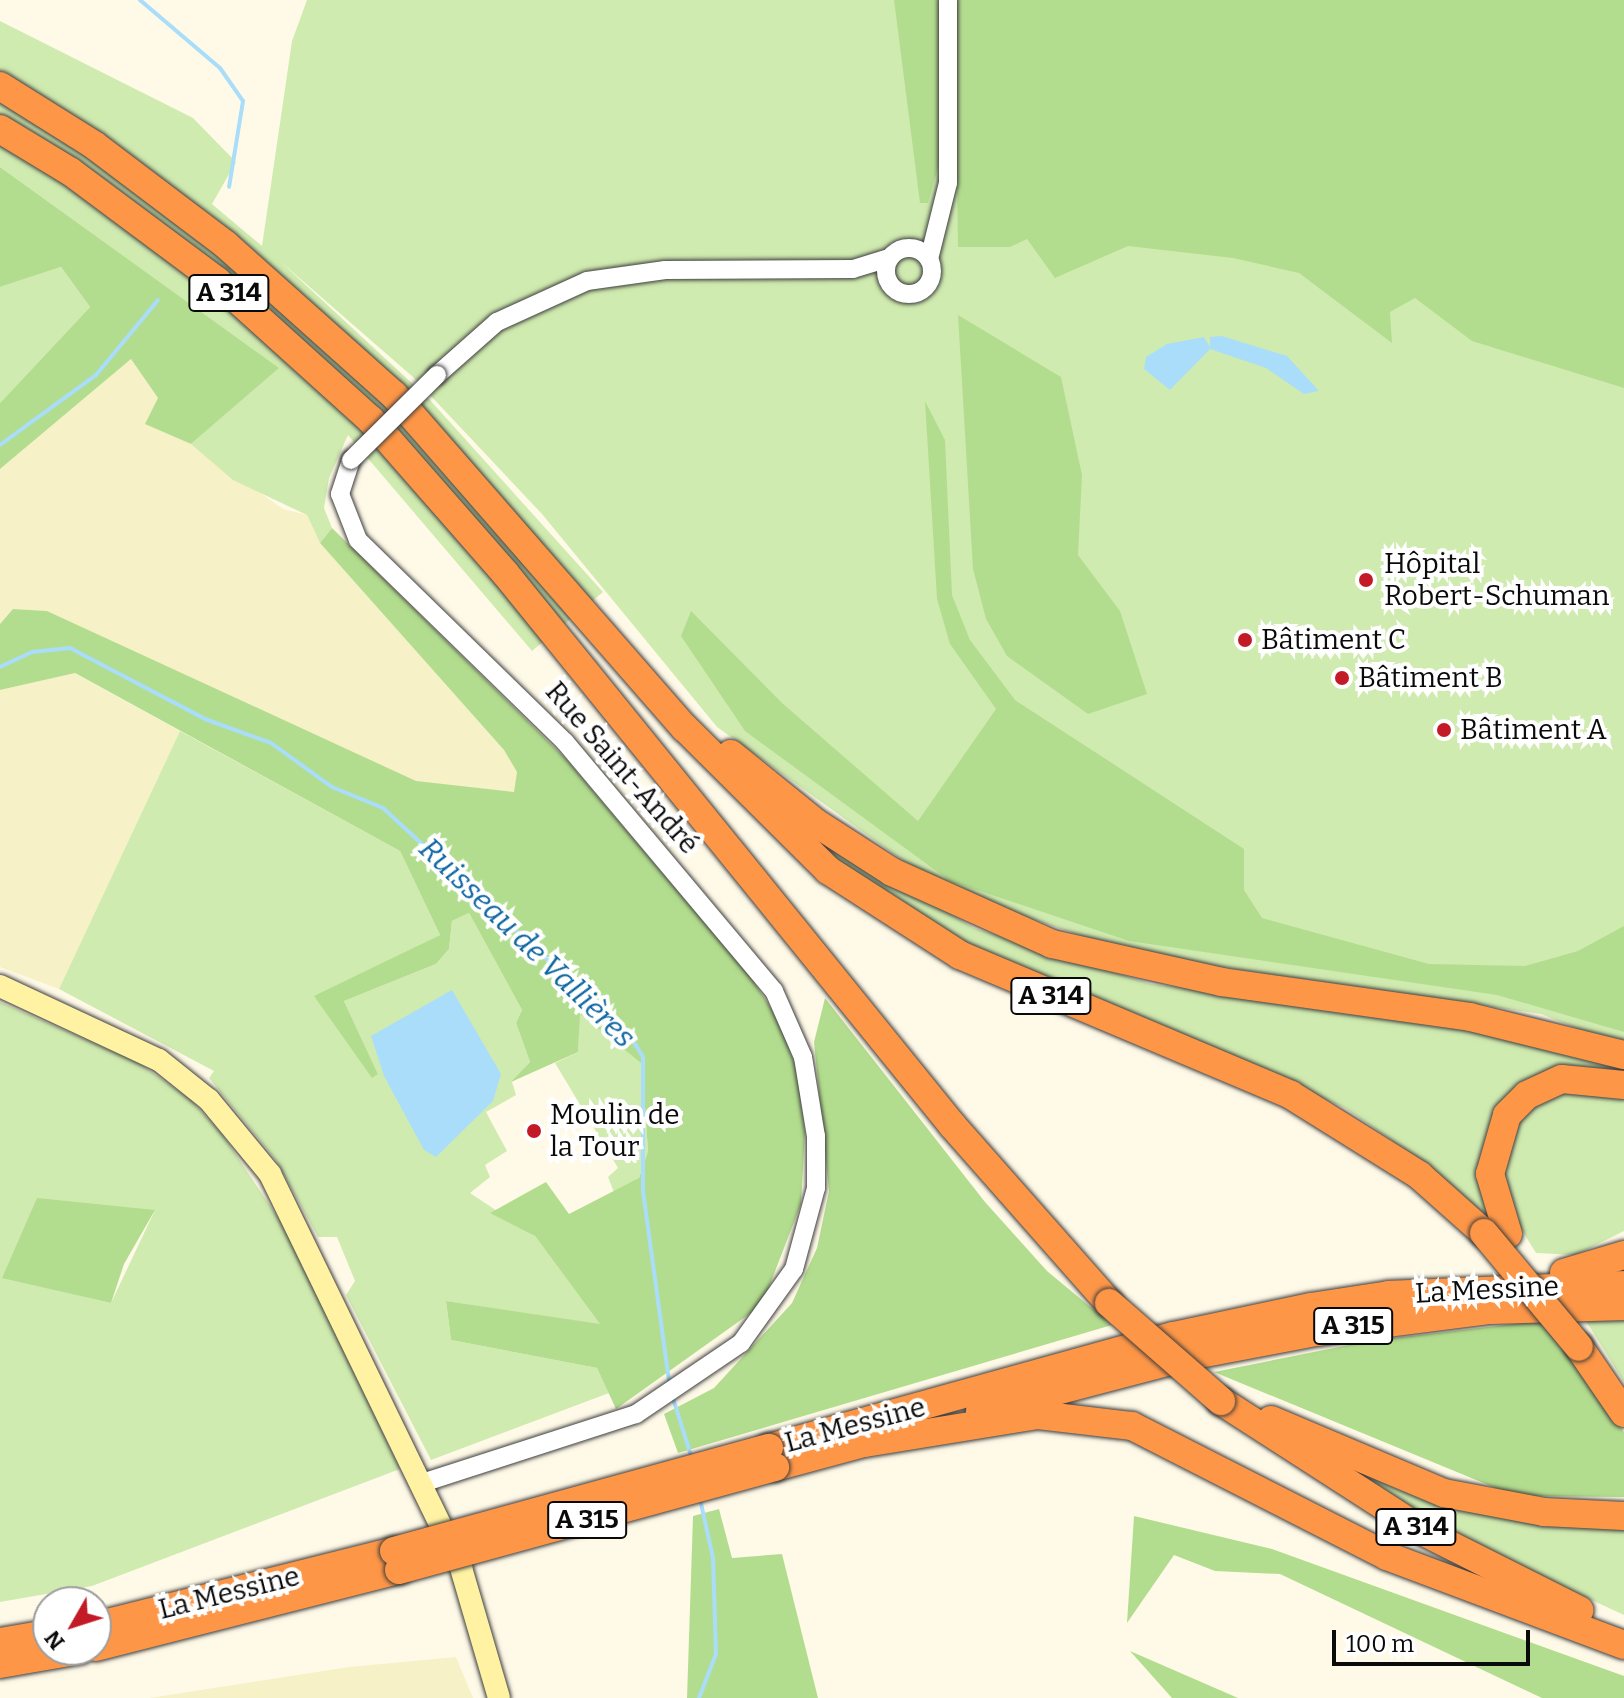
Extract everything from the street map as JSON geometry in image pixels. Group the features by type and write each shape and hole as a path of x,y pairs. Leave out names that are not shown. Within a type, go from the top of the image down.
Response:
{"highway":[{"name":"A 314","path":"0,86 94,145 226,245 394,395 660,699 782,830 870,902 1030,987 1291,1095 1407,1166 1496,1233 1584,1347 1624,1411"},
{"name":"A 314","path":"0,129 71,172 217,281 371,420 505,573 1024,1209 1114,1302 1227,1399 1424,1532 1624,1631"},
{"path":"660,699 845,843 997,924 1149,968 1470,1017 1624,1055"},
{"path":"1496,1233 1491,1162 1517,1103 1562,1079 1624,1085"},
{"path":"1389,1295 1573,1271 1624,1255"},
{"name":"La Messine","path":"112,1642 396,1560 772,1458 1174,1336 1389,1295 1624,1285"},
{"name":"La Messine","path":"772,1458 861,1443 1189,1356 1316,1332 1491,1310 1624,1306"},
{"path":"1227,1399 1333,1452 1444,1493 1531,1510 1624,1516"},
{"path":"861,1443 1038,1415 1132,1426 1387,1556 1624,1645"},
{"name":"La Messine","path":"112,1622 396,1560"},
{"path":"0,1642 32,1637"},
{"path":"0,1664 32,1658"}],"main road":[{"path":"0,986 138,1046 233,1125 270,1174 422,1483 478,1615 499,1698"}],"street":[{"path":"941,213 910,247 889,258 890,284 905,293 921,291 932,275 929,259 941,213 950,122 948,0"},
{"path":"910,247 929,259"},
{"name":"Rue Saint-André","path":"422,1483 649,1406 687,1382 764,1318 804,1242 816,1188 816,1136 792,1021 748,957 565,742 358,540 340,494 351,460 437,375 497,322 587,281 665,270 853,269 889,258"},
{"name":"Rue Saint-André","path":"853,269 890,284"}],"shaded area":[{"path":"131,359 158,398 146,424 191,444 283,509 307,515 320,543 504,750 517,772 515,792 416,782 47,611 13,609 0,624 0,469"},
{"path":"74,673 180,731 59,989 0,967 0,690"},
{"path":"456,1657 473,1698 149,1698 349,1667"}],"green space":[{"path":"307,0 1624,0 1624,1047 1541,1014 1138,955 941,888 717,727 542,514 413,377 281,262 429,399 603,592 532,651 348,435 329,478 324,508 332,528 320,543 307,515 233,480 191,444 278,368 0,167 0,21 193,118 236,162 212,204 262,246 292,41"},
{"path":"894,0 940,0 942,153 928,203 920,203"},
{"path":"954,0 1624,0 1624,388 1472,341 1415,298 1390,312 1392,343 1299,273 1233,258 1128,246 1055,278 1027,239 1010,247 958,247"},
{"path":"0,167 279,368 191,444 145,424 158,398 131,359 0,469 0,403 90,307 61,267 0,287"},
{"path":"61,267 90,307 0,403 0,287"},
{"path":"958,315 1061,377 1082,475 1078,555 1120,611 1147,694 1088,714 1007,656 986,619 973,569"},
{"path":"925,401 945,440 952,595 970,640 1015,700 1244,849 1244,890 1262,918 1429,964 1525,966 1578,951 1624,926 1624,1032 1497,995 1129,941 950,881 745,731 681,636 691,611 782,703 918,821 996,709 950,644 937,599"},
{"path":"332,528 566,759 752,979 780,1022 797,1071 805,1132 801,1204 762,1305 616,1409 597,1368 451,1340 446,1301 600,1324 535,1236 490,1213 546,1182 569,1214 639,1178 648,1151 642,1064 580,1014 578,1052 511,1082 530,1062 516,1023 522,1010 469,913 452,921 449,949 436,964 344,1001 378,1074 372,1078 314,996 440,935 400,851 75,673 0,690 0,624 13,609 47,611 416,781 514,792 517,772 504,750 320,543"},
{"path":"180,731 400,851 440,935 315,997 378,1074 344,1001 436,964 449,949 452,921 469,913 522,1010 516,1023 530,1062 512,1082 516,1095 486,1112 507,1151 485,1165 490,1177 470,1193 535,1236 601,1325 446,1301 451,1340 597,1368 609,1393 431,1460 346,1295 355,1281 337,1237 318,1237 276,1160 209,1078 214,1071 59,989"},
{"path":"797,821 974,928 1151,984 1432,1018 1624,1065 1624,1076 1559,1070 1515,1092 1493,1225 1422,1161 1345,1108 963,941 835,859"},
{"path":"825,998 985,1202 1047,1271 1112,1325 678,1453 664,1414 714,1388 792,1303 817,1248 829,1191 814,1042"},
{"path":"0,1002 139,1063 190,1099 222,1134 291,1237 400,1469 92,1586 32,1586 32,1596 0,1602","holes":["155,1210 111,1303 2,1277"]},
{"path":"579,1013 642,1064 648,1151 639,1178 615,1195 608,1177 618,1168 555,1063 578,1052"},
{"path":"1569,1086 1624,1095 1624,1231 1576,1255 1536,1253 1507,1206 1500,1167 1522,1109"},
{"path":"37,1198 155,1210 124,1264 111,1303 2,1278"},
{"path":"1547,1320 1624,1432 1624,1497 1515,1496 1214,1372 1369,1341"},
{"path":"1586,1321 1624,1321 1624,1382"},
{"path":"1330,1462 1445,1508 1624,1523 1624,1615 1468,1543"},
{"path":"719,1509 732,1558 782,1554 818,1698 687,1698 693,1516"},
{"path":"1134,1516 1272,1549 1624,1676 1624,1698 1542,1698 1280,1574 1215,1571 1174,1555 1127,1623"},
{"path":"1130,1651 1238,1698 1172,1698"}],"water":[{"path":"1222,336 1287,356 1319,391 1304,394 1266,368 1210,349 1170,390 1144,369 1146,357 1167,344 1204,337 1210,347 1210,337"},
{"path":"452,990 501,1074 493,1101 436,1157 424,1150 384,1076 371,1036"}],"waterway":[{"name":"Ruisseau de Vallières","path":"140,0 220,68 243,101 229,187"},
{"name":"Ruisseau de Vallières","path":"0,445 96,375 158,300"},
{"name":"Ruisseau de Vallières","path":"0,667 32,652 70,648 205,719 271,743 332,787 383,808 630,1036 643,1057 643,1191 670,1387"},
{"name":"Ruisseau de Vallières","path":"672,1395 692,1459"},
{"name":"Ruisseau de Vallières","path":"699,1698 716,1654 713,1558 700,1499"}],"place":[{"name":"Hôpital Robert-Schuman","path":"1366,580"},
{"name":"Bâtiment C","path":"1245,640"},
{"name":"Bâtiment B","path":"1342,678"},
{"name":"Bâtiment A","path":"1444,730"},
{"name":"Moulin de la Tour","path":"534,1131"}]}
